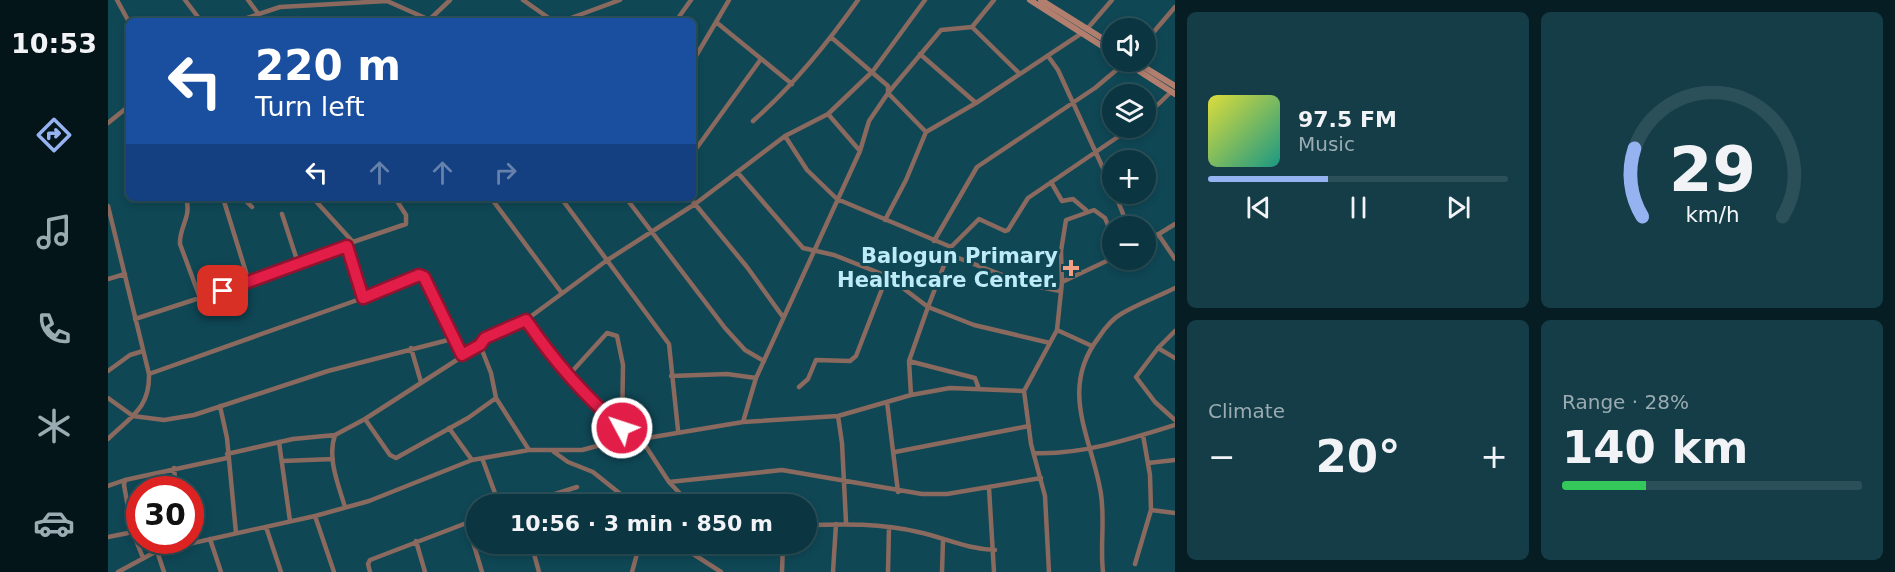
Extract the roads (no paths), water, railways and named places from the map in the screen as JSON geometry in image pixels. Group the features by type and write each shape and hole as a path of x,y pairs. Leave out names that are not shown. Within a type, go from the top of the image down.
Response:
{"street":[{"path":"117,0 127,18"},
{"path":"185,0 199,18"},
{"path":"248,0 258,12"},
{"path":"322,0 325,5"},
{"path":"245,18 280,7 387,0 426,18"},
{"path":"432,18 450,0"},
{"path":"523,0 533,2 550,18"},
{"path":"571,18 620,0"},
{"path":"678,18 691,0"},
{"path":"696,56 729,0"},
{"path":"753,121 792,84 832,38 858,0"},
{"path":"108,486 279,442 335,435 365,419 480,345 485,338 526,320 606,261 695,204 784,136 828,114 873,71 925,0"},
{"path":"743,422 756,378 860,151 869,121 888,93 941,30 972,27 994,0"},
{"path":"1030,0 1102,40"},
{"path":"1041,0 1102,44"},
{"path":"885,220 906,180 926,132 976,103 1085,31 1112,0"},
{"path":"1156,29 1175,7"},
{"path":"716,22 792,84"},
{"path":"972,27 1020,74"},
{"path":"832,38 873,71 888,86 888,93 926,132"},
{"path":"920,54 976,103"},
{"path":"1048,56 1073,102 1102,168"},
{"path":"696,149 761,58"},
{"path":"934,241 977,167 1073,102 1112,72"},
{"path":"1142,72 1174,90"},
{"path":"1150,72 1174,90"},
{"path":"1156,107 1174,90"},
{"path":"108,122 126,108"},
{"path":"828,114 860,151"},
{"path":"784,136 807,170 837,199 951,247"},
{"path":"911,395 909,361 951,247 979,219 1005,231 1008,230 1028,198 1116,138"},
{"path":"738,173 803,248 834,255 887,276 928,307 974,325 1050,343"},
{"path":"1051,182 1062,201 1073,199 1086,210 1100,212 1102,216"},
{"path":"187,201 189,210 180,235 180,244 200,298"},
{"path":"224,201 249,282"},
{"path":"246,201 252,207"},
{"path":"316,201 353,242"},
{"path":"135,319 249,282 406,224 406,215 396,201"},
{"path":"493,201 561,292"},
{"path":"563,201 669,345 678,430"},
{"path":"628,201 725,328 745,350 764,361"},
{"path":"692,201 747,267 783,316"},
{"path":"108,206 143,351 149,389 145,403 108,439"},
{"path":"1048,572 1045,496 1034,453 1024,391 1057,330 1062,282 1060,251 1066,220 1086,210"},
{"path":"282,214 298,263"},
{"path":"1175,224 1158,234 1175,259"},
{"path":"347,246 363,298"},
{"path":"948,254 1025,284 1060,291"},
{"path":"1062,282 1102,263"},
{"path":"108,279 125,274"},
{"path":"148,374 363,298 419,275 424,277 452,339 462,355"},
{"path":"799,387 808,379 816,360 850,361 856,356 887,276"},
{"path":"1103,572 1101,553 1104,522 1101,492 1088,448 1078,388 1082,366 1092,346 1120,314 1175,288"},
{"path":"526,320 567,377 631,438"},
{"path":"1057,330 1092,346"},
{"path":"1175,331 1137,374 1137,380 1175,420"},
{"path":"567,377 607,333 617,336 623,365 622,428"},
{"path":"108,398 133,416 164,420 194,415 411,348 452,339"},
{"path":"480,345 491,373 496,399 529,450"},
{"path":"411,348 421,382"},
{"path":"1158,348 1175,358"},
{"path":"108,371 130,355 143,351"},
{"path":"909,361 975,378 979,389"},
{"path":"672,376 727,374 756,378"},
{"path":"204,539 315,516 369,501 482,458 529,450 554,452 582,450 631,438 641,439 678,430 743,422 838,416 911,395 950,388 1024,391"},
{"path":"365,419 390,454 396,458 496,399"},
{"path":"887,402 895,452 898,492"},
{"path":"220,406 227,438 236,533"},
{"path":"838,416 846,522"},
{"path":"1034,453 1052,454 1088,448 1175,425"},
{"path":"895,452 1029,426"},
{"path":"449,428 472,460"},
{"path":"335,435 331,447 345,507"},
{"path":"1136,564 1151,510 1148,463 1143,435"},
{"path":"641,439 669,482 680,494"},
{"path":"279,442 290,521"},
{"path":"554,452 568,462 593,472 623,494"},
{"path":"482,458 495,494"},
{"path":"282,461 333,459"},
{"path":"1148,463 1175,460"},
{"path":"174,468 175,476"},
{"path":"669,482 782,470 898,492 947,494 1041,478"},
{"path":"125,480 126,496"},
{"path":"555,494 577,487"},
{"path":"989,488 995,550 994,572"},
{"path":"1151,510 1175,513"},
{"path":"315,516 334,572"},
{"path":"370,572 368,564 370,560 466,522"},
{"path":"817,525 846,522 889,526 971,549 995,550"},
{"path":"833,572 836,524"},
{"path":"888,572 889,526"},
{"path":"266,527 281,572"},
{"path":"108,537 126,534"},
{"path":"210,538 221,572"},
{"path":"942,572 943,540"},
{"path":"416,541 425,572"},
{"path":"141,554 143,558"},
{"path":"118,572 151,554"},
{"path":"158,554 164,572"},
{"path":"477,554 482,572"},
{"path":"534,554 539,572"},
{"path":"632,572 637,554"},
{"path":"693,554 722,572"},
{"path":"782,572 783,554"}],"place":[{"name":"Balogun Primary Healthcare Center.","path":"1071,268"}]}
